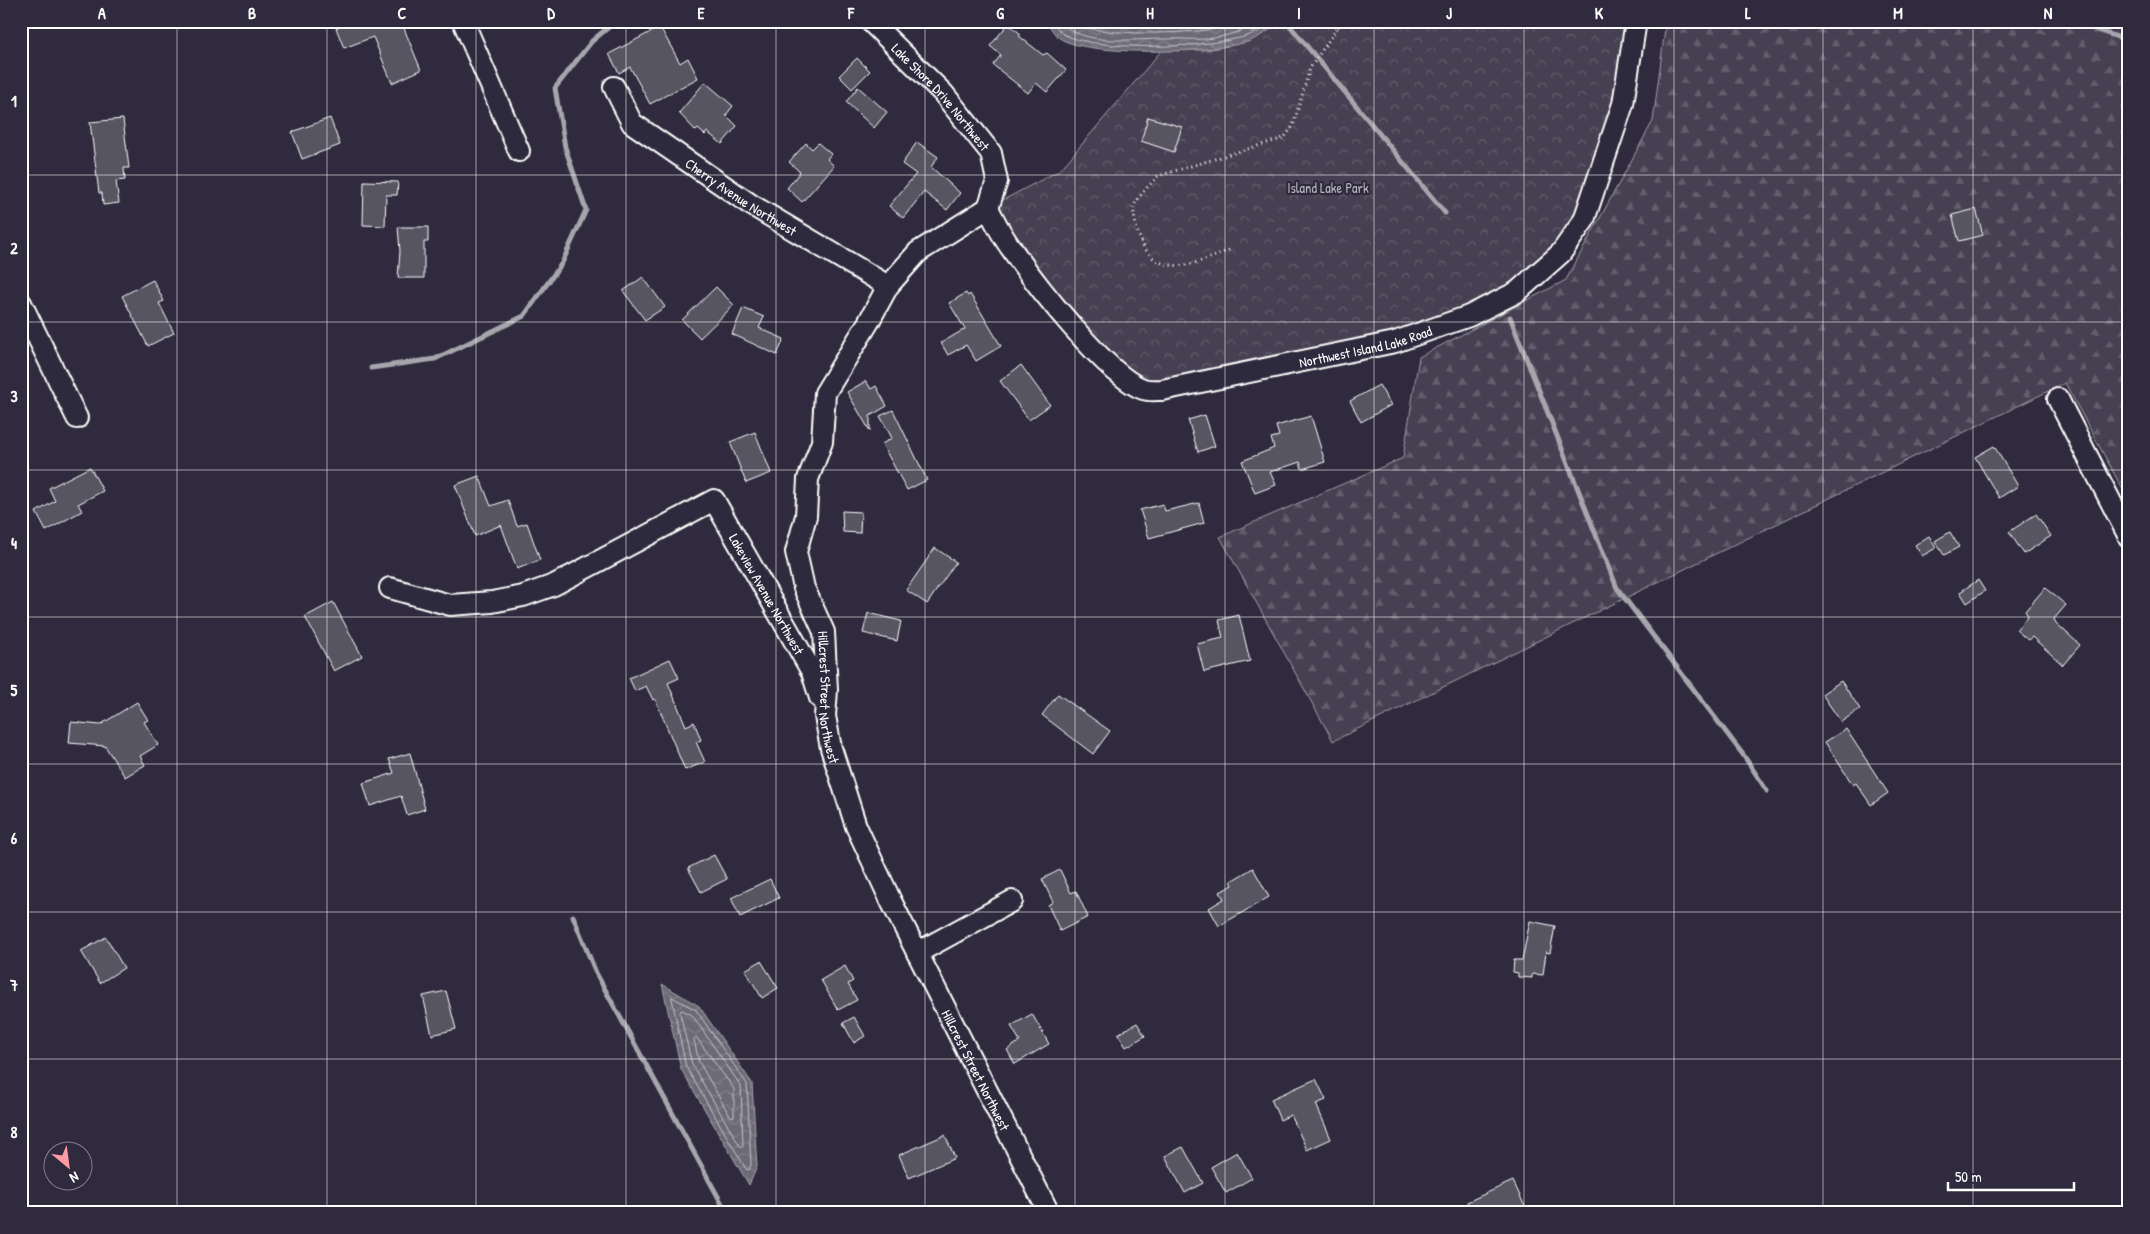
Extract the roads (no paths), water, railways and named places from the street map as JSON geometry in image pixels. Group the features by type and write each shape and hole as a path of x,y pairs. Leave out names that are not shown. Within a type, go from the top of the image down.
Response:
{"street":[{"path":"463,21 519,151"},
{"name":"Lake Shore Drive Northwest","path":"870,21 943,93 991,154 997,181 988,208"},
{"name":"Northwest Island Lake Road","path":"988,208 1010,247 1043,291 1099,355 1121,375 1144,389 1162,390 1395,342 1469,316 1518,292 1561,253 1584,220 1623,104 1636,21"},
{"name":"Cherry Avenue Northwest","path":"614,87 632,123 750,204 888,286"},
{"name":"Hillcrest Street Northwest","path":"988,208 918,252 888,286 868,323 825,393 822,442 808,479 806,516 796,552 804,588 824,632 827,690 825,716 831,748 856,826 917,953 1049,1213"},
{"path":"21,303 76,418"},
{"path":"2058,399 2129,537"},
{"name":"Lakeview Avenue Northwest","path":"390,588 450,605 492,602 522,596 554,585 714,500 812,672 825,716"},
{"path":"917,953 1012,901"}],"water":[{"path":"1046,21 1283,21 1250,41 1234,45 1183,50 1125,51 1076,45 1059,38"},
{"path":"662,984 699,1006 752,1083 757,1167 749,1185 681,1069"}],"waterway":[{"path":"371,368 435,359 524,316 562,263 586,210 565,147 555,88 592,41 616,21"},
{"path":"1286,21 1445,213"},
{"path":"2071,21 2129,41"},
{"path":"1510,317 1617,588 1744,756 1767,791"},
{"path":"573,916 596,973 727,1213"}],"park label":[{"name":"Island Lake Park","path":"1328,187"}]}
